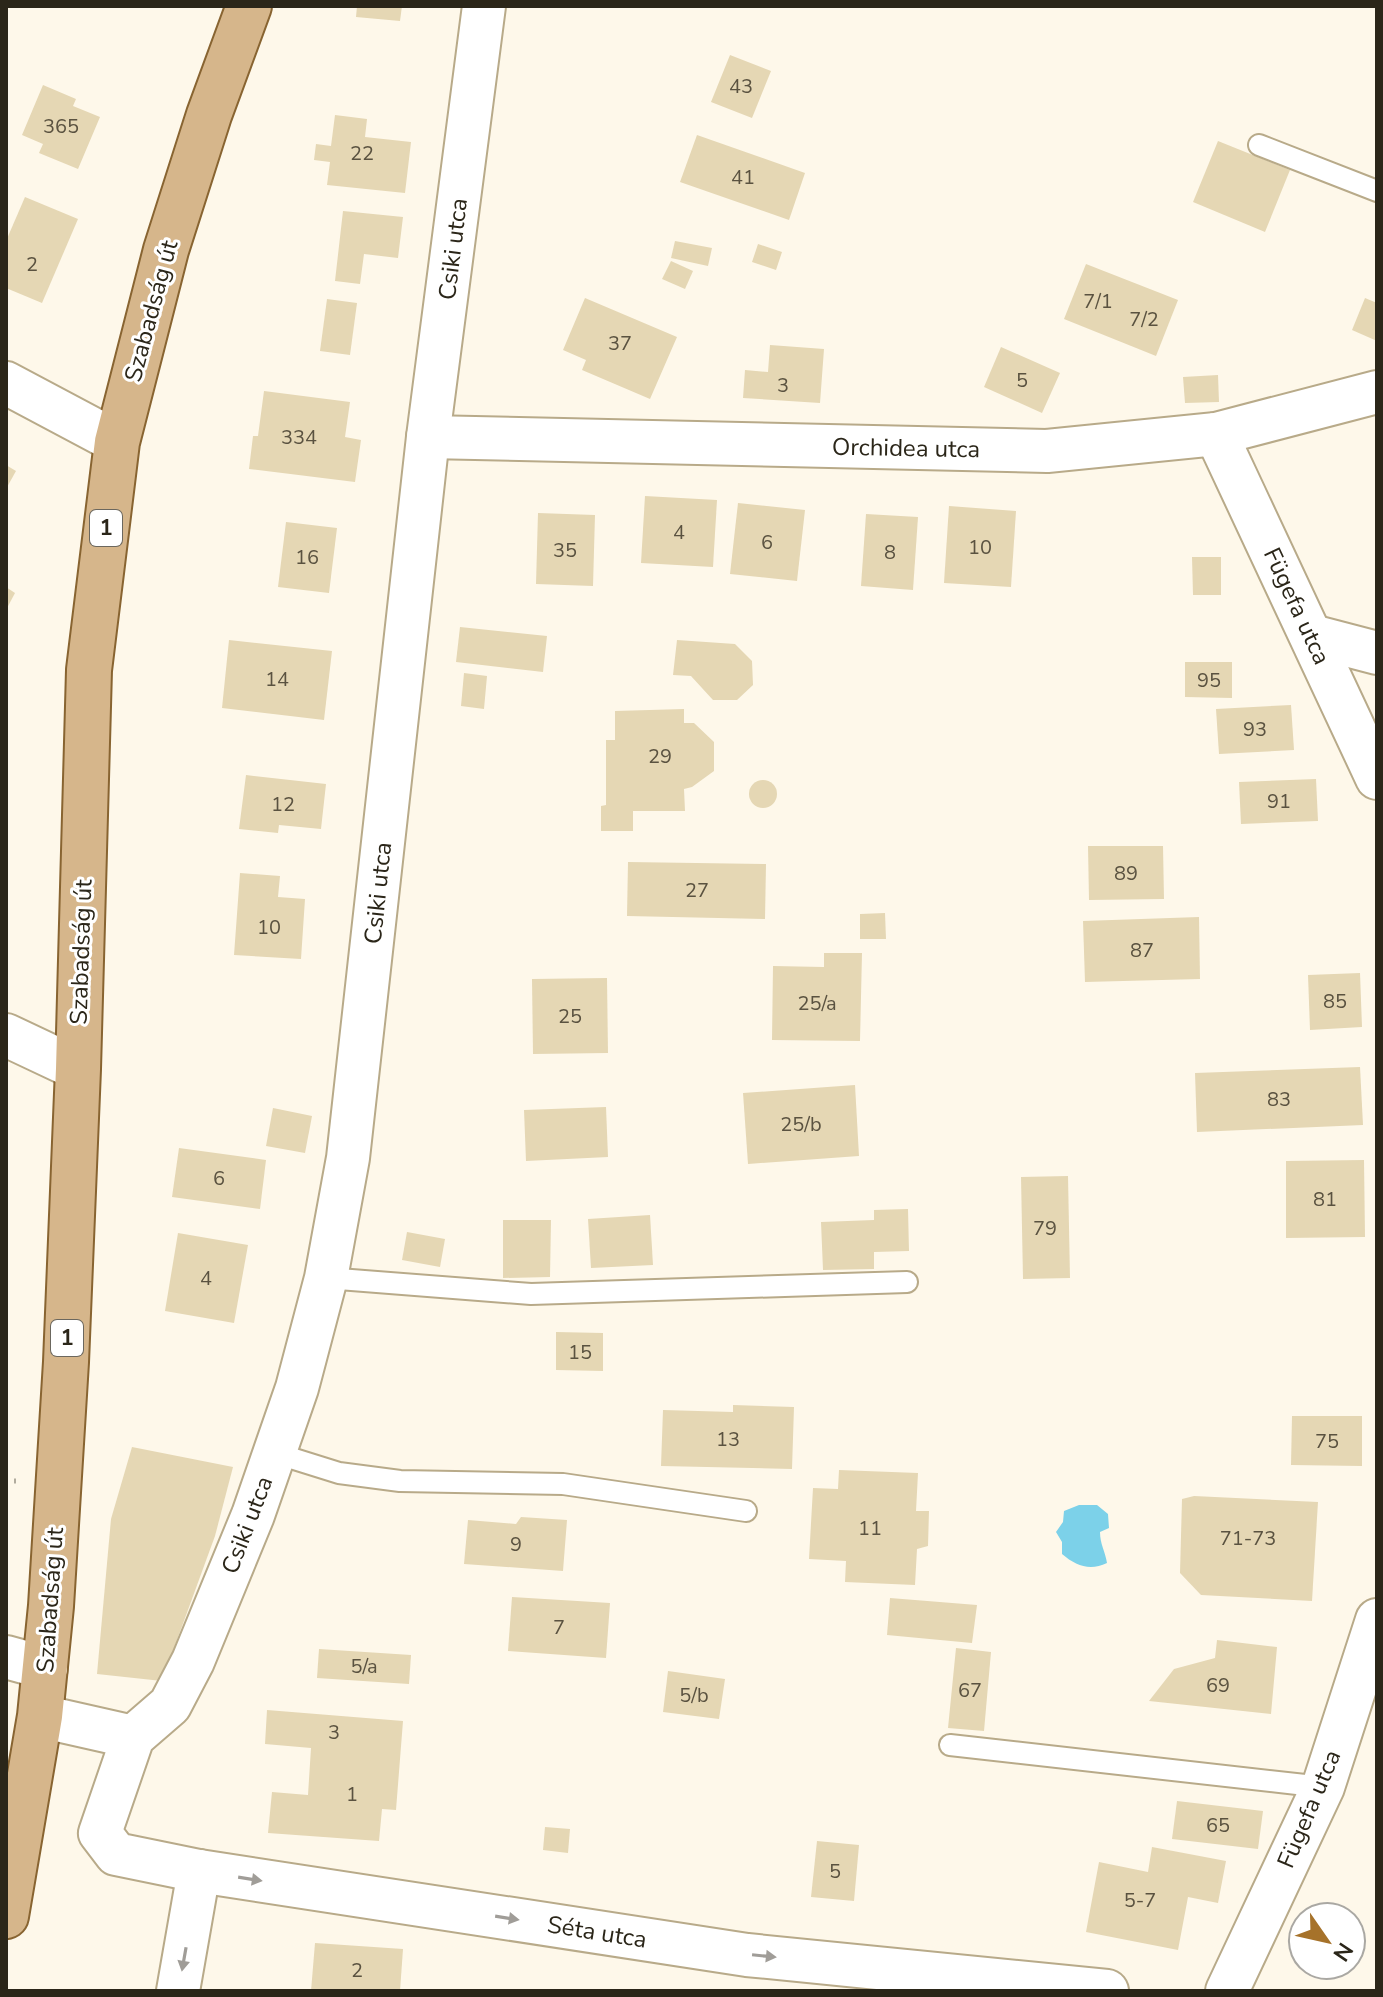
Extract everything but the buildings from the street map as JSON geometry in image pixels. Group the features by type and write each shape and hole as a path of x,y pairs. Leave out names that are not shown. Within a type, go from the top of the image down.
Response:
{"main road":[{"name":"Szabadság út","path":"6,1916 40,1716 26,1662 65,1377 78,1069 89,670 117,442 166,250 209,115 249,6"}],"street":[{"name":"Csiki utca","path":"133,1737 170,1705 193,1661 275,1453 297,1388 326,1278 348,1158 428,437 484,6"},
{"path":"6,383 117,442"},
{"name":"Orchidea utca","path":"428,437 1047,451 1216,434 1377,392"},
{"name":"Fügefa utca","path":"1216,434 1377,778"},
{"path":"1312,636 1377,653"},
{"path":"6,1035 78,1069"},
{"name":"Fügefa utca","path":"1227,1991 1323,1787 1376,1628"},
{"path":"40,1716 133,1737"},
{"name":"Séta utca","path":"133,1737 100,1833 116,1854 199,1871 747,1955 1107,1991"},
{"path":"178,1991 199,1871"}],"lane":[{"path":"1259,145 1377,191"},
{"path":"326,1278 531,1294 907,1282"},
{"path":"275,1453 339,1473 400,1481 563,1484 746,1511"},
{"path":"950,1745 1323,1787"}],"path":[{"path":"6,1481 16,1481"}],"water":[{"path":"1079,1505 1097,1505 1108,1514 1109,1528 1100,1532 1107,1563 1095,1567 1083,1566 1062,1554 1062,1542 1056,1532 1063,1522 1064,1511"}]}
